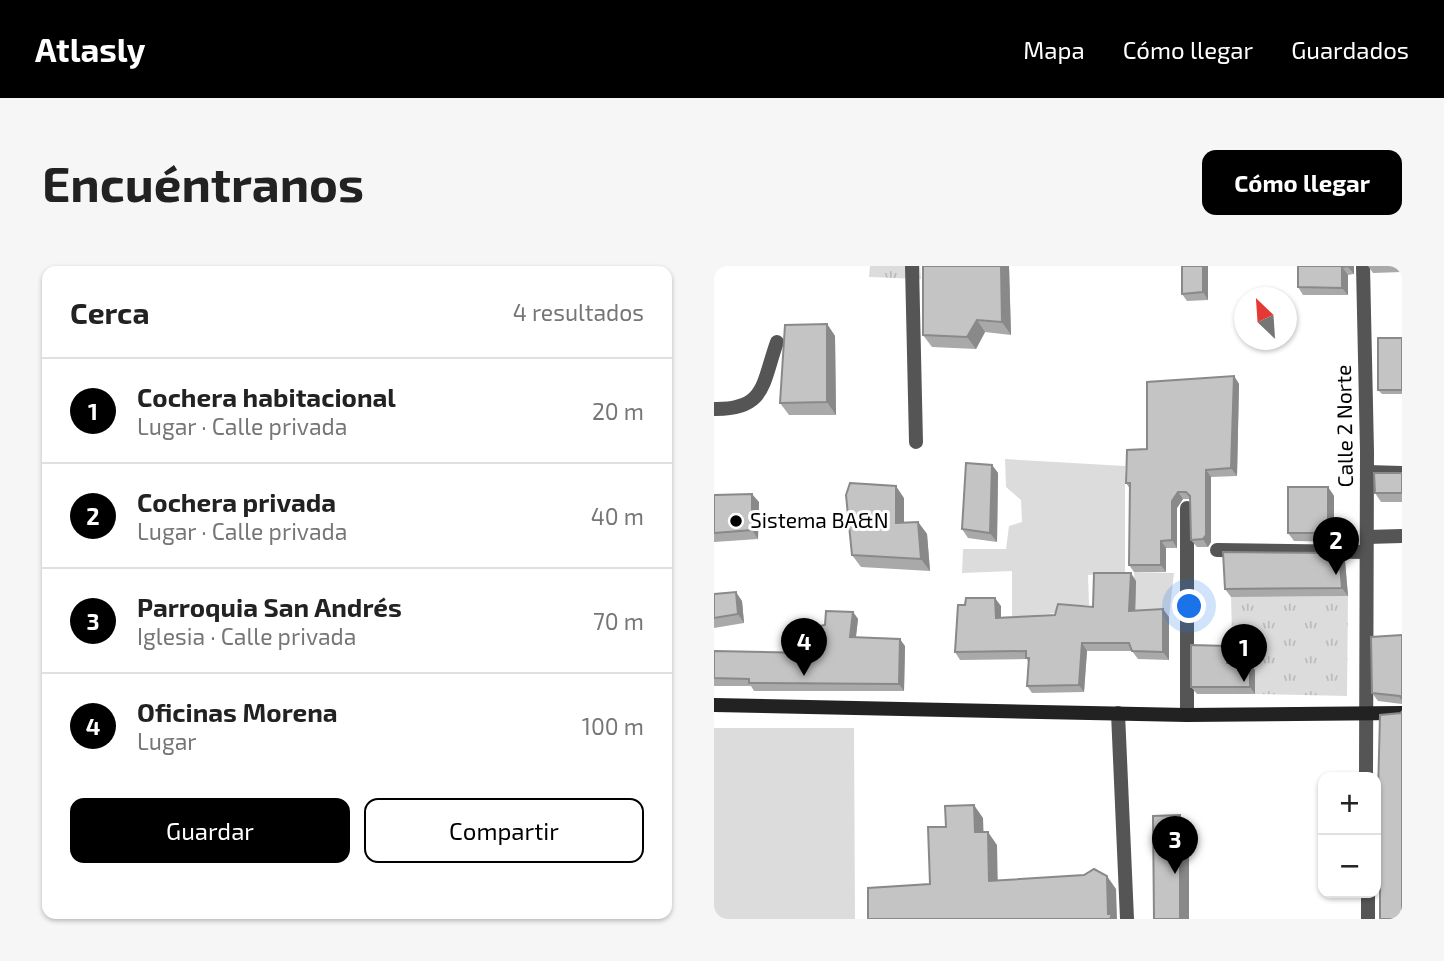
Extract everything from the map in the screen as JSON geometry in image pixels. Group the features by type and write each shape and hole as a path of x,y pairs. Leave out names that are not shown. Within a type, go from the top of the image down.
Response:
{"main road":[{"path":"714,705 1187,715 1402,713"}],"street":[{"path":"912,266 916,442"},
{"name":"Calle 2 Norte","path":"1363,266 1367,472 1366,772"},
{"path":"714,409 745,407 757,397 777,342"},
{"path":"1367,472 1402,473"},
{"path":"1187,508 1187,715"},
{"path":"1217,550 1367,544 1402,536"},
{"path":"1118,713 1127,919"},
{"path":"1368,898 1368,919"}],"green space":[{"path":"870,266 920,266 921,279 869,277"},
{"path":"1005,459 1125,466 1125,572 1088,575 1089,605 1058,605 1055,613 1012,618 1012,571 962,573 963,549 1006,549 1009,526 1022,522 1021,500 1006,487"},
{"path":"1134,572 1174,573 1169,617 1135,619"},
{"path":"1348,596 1347,696 1255,694 1233,671 1231,597"},
{"path":"714,728 854,728 855,919 714,919"}],"building":[{"path":"923,266 1001,266 1002,322 977,320 967,337 923,335"},
{"path":"1182,266 1203,266 1203,292 1182,294"},
{"path":"1298,266 1348,266 1342,267 1342,288 1298,287"},
{"path":"827,324 827,402 780,403 785,325"},
{"path":"1378,338 1402,338 1402,390 1378,390"},
{"path":"1234,376 1231,468 1206,470 1206,535 1203,539 1191,540 1190,496 1186,492 1178,492 1172,501 1172,540 1161,541 1161,565 1129,565 1130,483 1126,483 1127,450 1147,449 1147,382"},
{"path":"966,463 992,465 990,533 962,529"},
{"path":"1374,473 1402,473 1402,493 1375,493"},
{"path":"850,483 896,486 896,523 918,522 921,559 852,555 846,495"},
{"path":"1288,487 1328,487 1328,525 1336,525 1336,533 1288,533"},
{"name":"Sistema BA&N","path":"752,494 752,530 714,533 714,495"},
{"path":"1223,552 1339,553 1342,588 1225,589"},
{"path":"1094,573 1131,573 1129,611 1163,609 1163,652 1132,651 1129,643 1082,643 1079,685 1027,686 1029,658 1026,658 1026,651 955,652 958,605 965,605 966,598 995,598 996,618 1055,615 1058,604 1093,607"},
{"path":"736,592 738,614 714,618 714,594"},
{"path":"826,611 853,612 850,637 900,639 899,684 749,683 749,679 714,678 714,651 813,653 814,627 825,625"},
{"path":"1402,635 1402,699 1400,696 1372,693 1371,637"},
{"path":"1191,645 1228,646 1227,663 1250,663 1250,687 1191,687"},
{"path":"1402,711 1402,919 1380,919 1380,715"},
{"path":"974,805 975,832 988,832 989,881 1084,875 1094,869 1107,876 1108,914 1112,914 1110,919 868,919 868,888 930,884 928,827 946,827 945,806"},
{"path":"1180,815 1180,919 1154,919 1153,816"}],"place":[{"name":"Sistema BA&N","path":"736,521"},
{"name":"Cochera privada","path":"1336,575"},
{"name":"Oficinas Morena","path":"804,676"},
{"name":"Cochera habitacional","path":"1244,682"},
{"name":"Parroquia San Andrés","path":"1175,874"}]}
